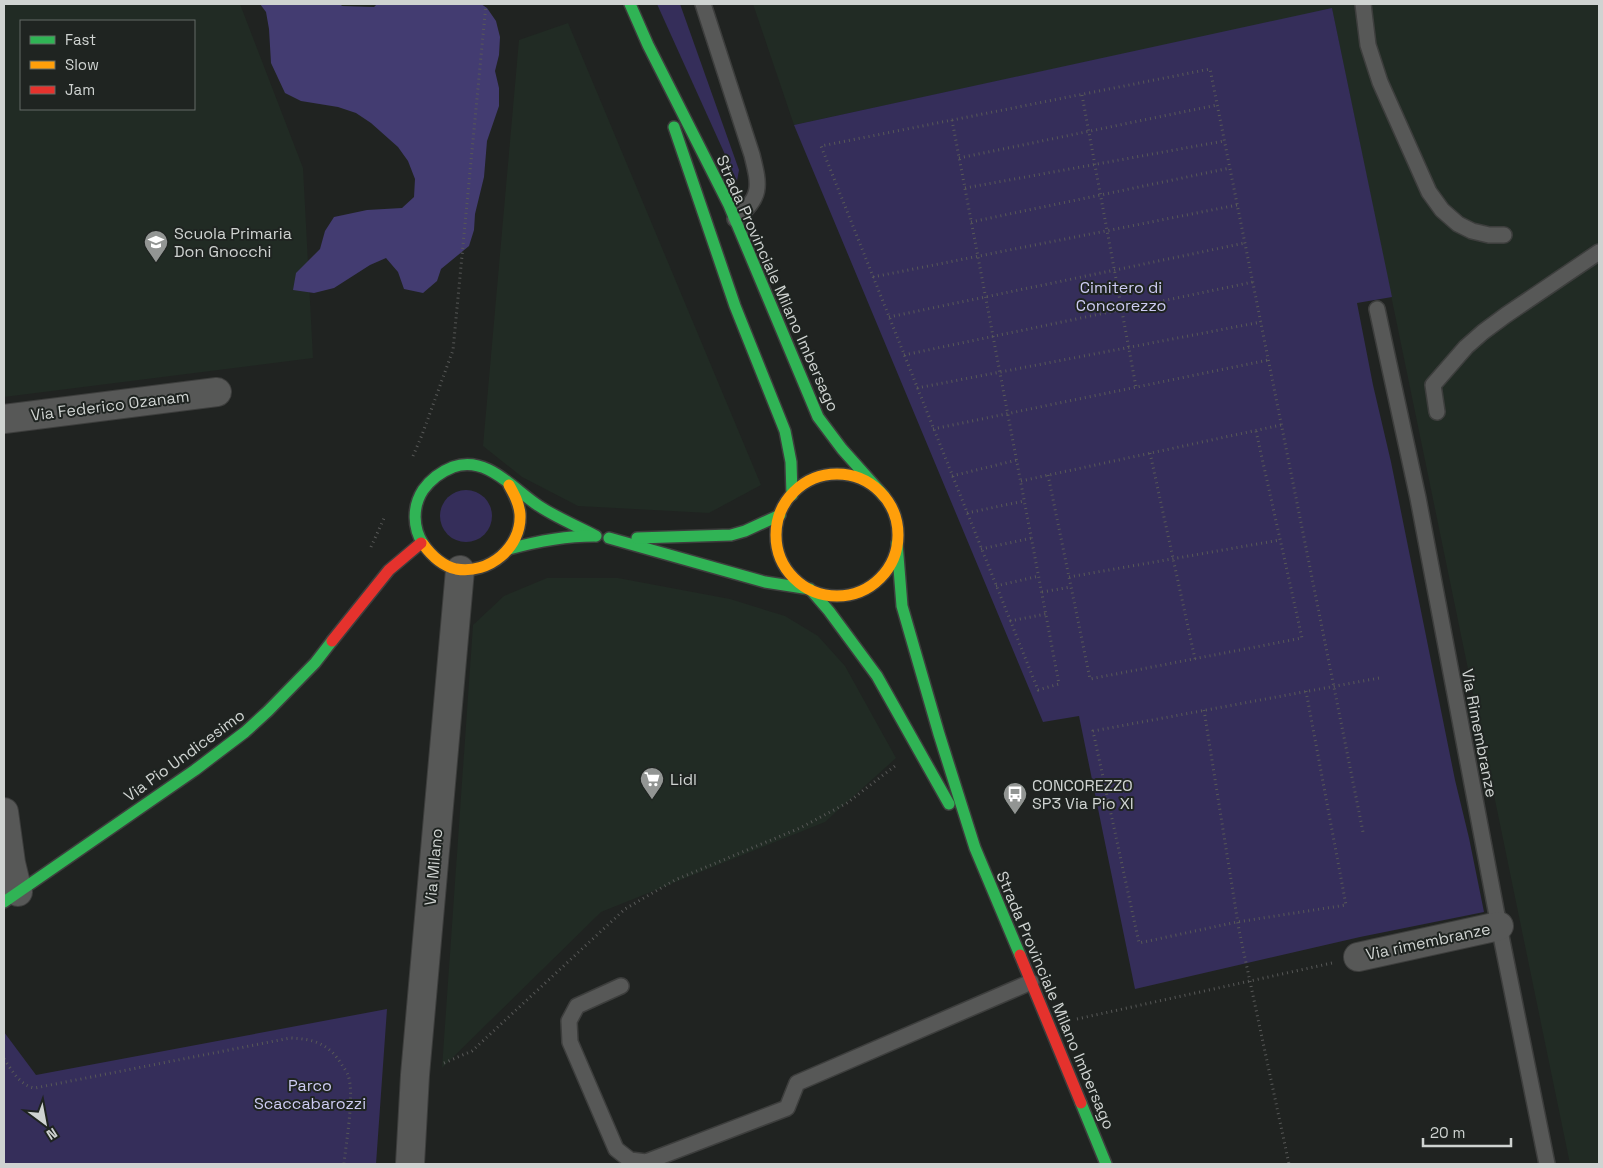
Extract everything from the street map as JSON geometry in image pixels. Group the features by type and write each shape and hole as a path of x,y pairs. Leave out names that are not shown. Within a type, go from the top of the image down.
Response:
{"main road":[{"name":"Strada Provinciale Milano Imbersago","path":"630,4 648,45 735,219 818,417 842,449 884,496"},
{"name":"Strada Provinciale Milano Imbersago","path":"648,45 698,200 732,297 785,431 792,462 792,495"},
{"path":"509,485 517,500 520,517 517,534 509,549 500,559 474,570 460,570 444,565 431,556 421,543 415,526 415,509 421,493 431,479 446,469 463,465 480,466 496,473 537,505 596,536"},
{"path":"897,543 894,556 886,572 875,582 863,590 836,596 822,594 810,589 790,573 780,556 776,535 780,515 787,501 810,480 833,474 858,478 872,485 884,496 890,505 896,518 898,529 897,543 902,606 974,848"},
{"path":"609,538 731,535 745,531 780,515"},
{"path":"509,549 569,536 596,536 765,582 810,589 829,610 877,676 974,848"},
{"name":"Via Pio Undicesimo","path":"11,897 202,766 245,732 268,712 315,663 385,574 421,543"},
{"name":"Strada Provinciale Milano Imbersago","path":"974,848 1106,1164"}],"street":[{"name":"Via Federico Ozanam","path":"4,419 217,392"},
{"name":"Via Milano","path":"410,1164 415,1075 460,570"},
{"path":"4,812 11,863 11,897"},
{"name":"Via rimembranze","path":"1358,957 1499,926"}],"lane":[{"path":"704,4 749,146 758,187 748,207 735,219"},
{"path":"1363,4 1368,45 1380,82 1429,192 1442,210 1458,224 1472,231 1489,235 1504,235"},
{"path":"1437,412 1433,385 1466,347 1506,315 1599,252"},
{"name":"Via Rimembranze","path":"1377,309 1417,490 1499,926 1547,1164"},
{"path":"621,986 577,1006 569,1021 570,1042 616,1149 630,1160 646,1162 787,1108 797,1083 1031,982"}],"path":[{"path":"410,462 422,435 453,350 486,4"},
{"path":"952,120 1059,684 1038,690 821,146 1082,94 1210,69 1363,832"},
{"path":"1082,94 1136,387"},
{"path":"959,158 1217,105"},
{"path":"964,188 1224,141"},
{"path":"971,222 1230,168"},
{"path":"873,277 1237,205"},
{"path":"889,317 1245,243"},
{"path":"904,355 1253,282"},
{"path":"917,388 1260,322"},
{"path":"933,429 1268,360"},
{"path":"1020,481 1281,425"},
{"path":"1048,475 1090,679 1302,638 1256,431"},
{"path":"1150,453 1195,658"},
{"path":"952,476 1017,460"},
{"path":"967,513 1024,501"},
{"path":"369,551 385,515"},
{"path":"981,549 1032,538"},
{"path":"1069,577 1280,540"},
{"path":"996,586 1039,576"},
{"path":"1042,592 1071,586"},
{"path":"1010,621 1046,614"},
{"path":"1306,691 1346,905 1237,922 1139,943 1093,731 1306,691 1379,678"},
{"path":"1204,710 1237,922 1289,1164"},
{"path":"415,1075 472,1051 625,909 676,880 800,828 840,807 898,764"},
{"path":"1049,1025 1358,957"},
{"path":"4,1059 20,1081 27,1087 35,1088 290,1038 306,1039 323,1044 335,1055 348,1074 351,1092 344,1164"}],"shaded area":[{"name":"Scuola Primaria Don Gnocchi","path":"4,4 240,4 303,168 313,358 4,397"},
{"path":"260,4 340,4 342,6 374,7 377,4 481,4 487,8 496,21 500,37 499,55 495,71 499,88 499,106 487,141 484,177 475,214 474,230 469,246 441,269 437,281 423,293 404,289 398,272 386,258 370,265 334,288 314,293 293,290 296,273 320,249 325,231 334,217 367,210 402,208 414,197 415,179 408,161 398,147 371,123 356,113 338,107 301,101 285,93 271,63 266,12"},
{"path":"753,4 1599,4 1599,1164 1570,1164 1332,9 794,125"},
{"path":"568,23 761,485 709,513 578,506 522,477 483,446 519,40"},
{"path":"547,578 618,578 730,599 785,616 818,636 845,666 896,758 825,822 601,912 442,1068 473,625 504,596"}],"green space":[{"path":"657,4 680,4 739,170 737,181"},
{"name":"Cimitero di Concorezzo","path":"1332,8 1392,297 1357,303 1484,912 1360,937 1135,989 1079,716 1043,722 794,125"},
{"path":"466,490 476,492 484,498 490,506 492,516 490,526 484,534 476,540 466,542 456,540 448,534 442,526 440,516 442,506 448,498 456,492"},
{"name":"Parco Scaccabarozzi","path":"387,1009 376,1164 4,1164 4,1032 36,1075"}],"traffic: fast":[{"path":"630,4 648,45 729,205 818,417 842,449 884,496"},
{"path":"674,127 735,306 785,431 791,462 792,495"},
{"path":"423,544 417,531 415,517 419,497 429,482 440,474 453,467 465,465 477,466 488,470 546,510 596,536"},
{"path":"637,538 731,535 745,531 780,515"},
{"path":"509,549 551,540 594,536"},
{"path":"609,538 765,582 810,589 829,611 877,676 949,804"},
{"path":"897,543 902,606 939,734 975,848 1020,955"},
{"path":"4,902 195,770 245,732 315,663 332,641"},
{"path":"1081,1103 1106,1164"}],"traffic: slow":[{"path":"837,474 849,475 860,479 880,492 893,512 897,523 898,535 897,547 893,558 880,578 860,591 849,595 837,596 825,595 814,591 794,578 781,558 777,547 776,535 777,523 781,512 794,492 814,479 825,475 837,474"},
{"path":"423,544 438,560 456,569 480,568 491,563 509,547 519,526 519,506 509,485"}],"traffic: jam":[{"path":"332,641 389,570 421,543"},
{"path":"1020,955 1081,1103"}],"place":[{"name":"Scuola Primaria Don Gnocchi","path":"156,263"},
{"name":"Lidl","path":"652,800"},
{"name":"CONCOREZZO SP3 Via Pio XI","path":"1015,815"}]}
